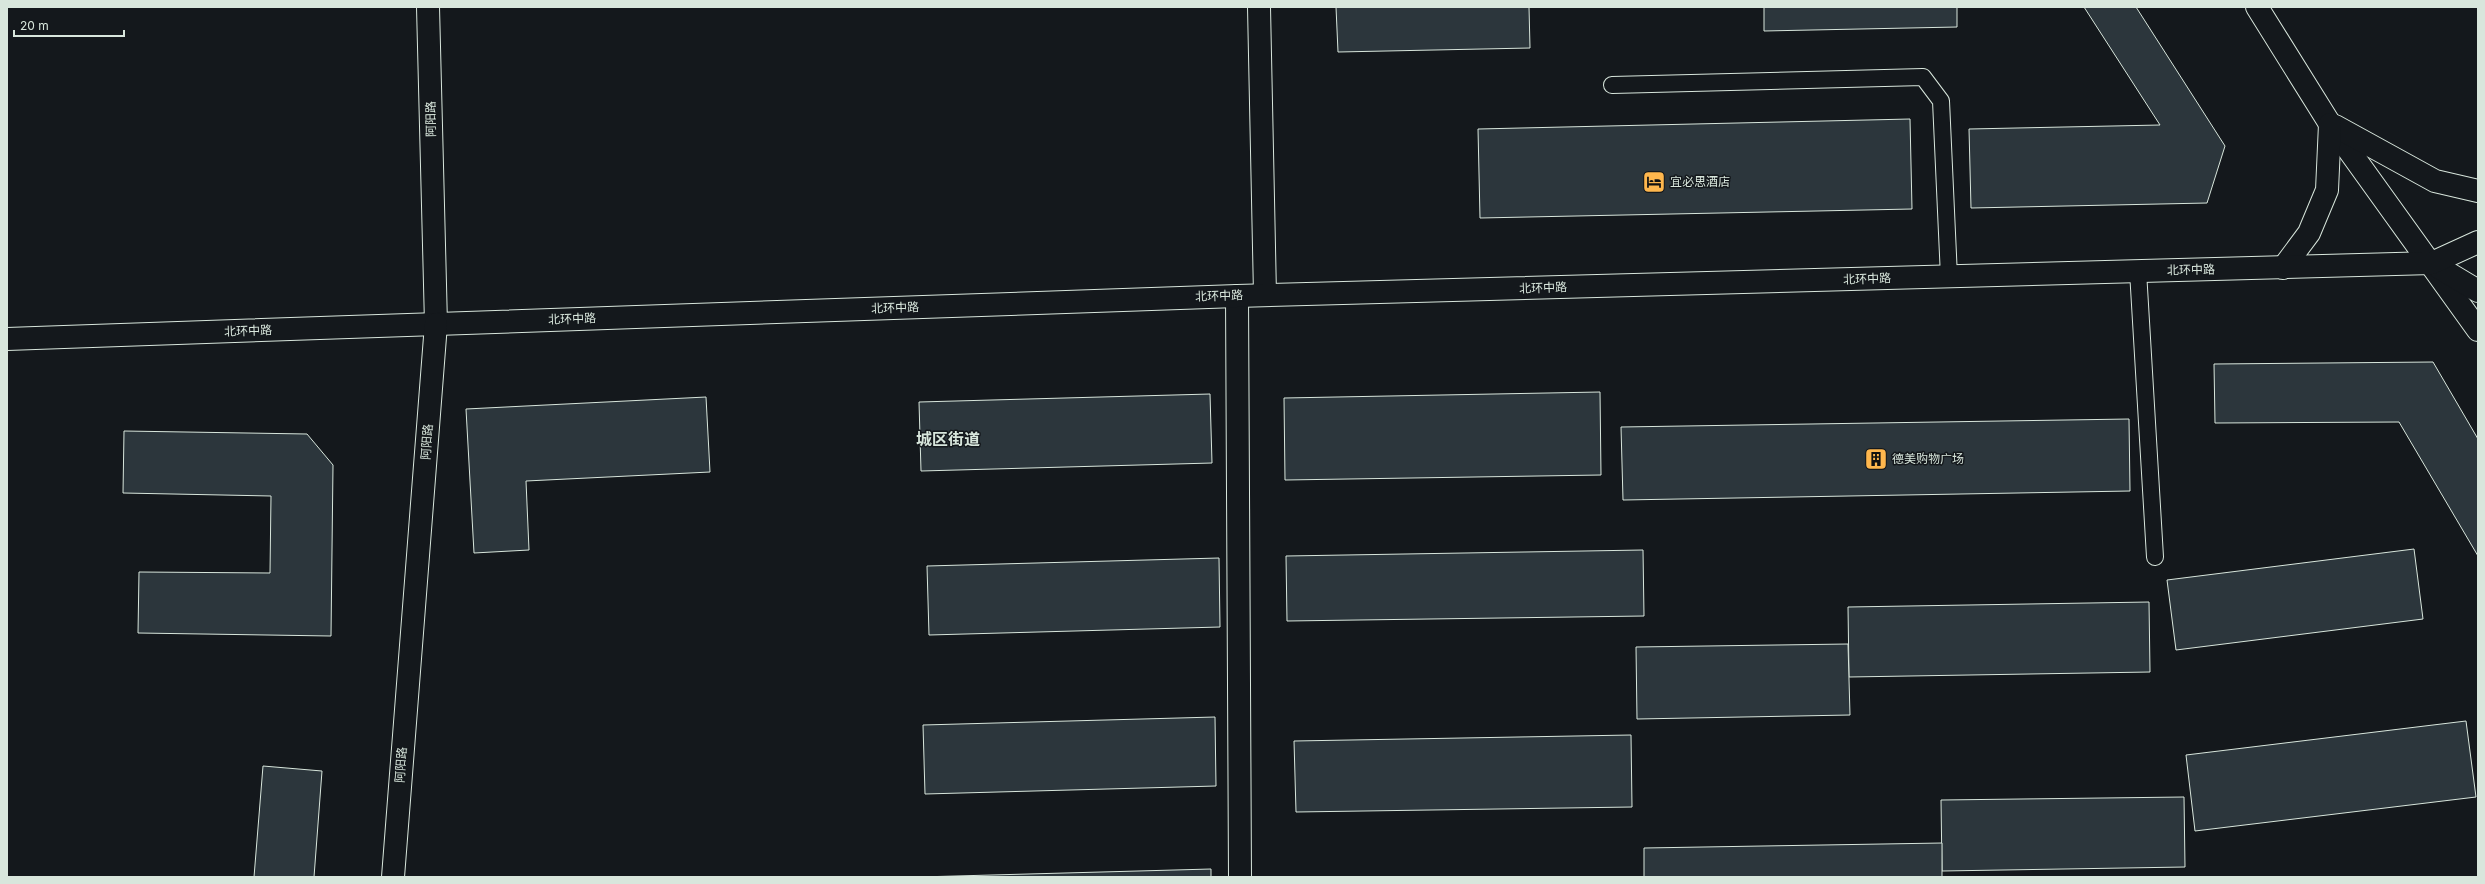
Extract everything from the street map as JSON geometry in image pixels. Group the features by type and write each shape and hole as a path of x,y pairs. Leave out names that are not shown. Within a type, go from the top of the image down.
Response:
{"street":[{"name":"阿阳路","path":"393,877 436,324 428,7"},
{"path":"1259,7 1265,295"},
{"path":"2257,7 2330,124 2432,263 2478,330"},
{"path":"2330,124 2435,181 2478,191"},
{"path":"2284,268 2309,233 2327,190 2330,124"},
{"path":"2432,263 2478,242"},
{"name":"北环中路","path":"7,339 1265,295 2432,263"},
{"path":"2432,263 2478,291"},
{"path":"1237,296 1240,877"}],"lane":[{"path":"1612,85 1923,77 1941,101 1949,277"},
{"path":"2138,271 2155,557"}],"building":[{"path":"1336,7 1529,7 1530,48 1338,52"},
{"path":"1764,7 1957,7 1957,27 1764,31"},
{"path":"2084,7 2136,7 2225,146 2207,203 1971,208 1969,129 2160,125"},
{"path":"1910,119 1912,209 1480,218 1478,129"},
{"path":"2433,362 2478,439 2478,556 2399,422 2215,423 2214,364"},
{"path":"1600,392 1601,475 1285,480 1284,398"},
{"path":"1210,394 1212,463 921,471 919,402"},
{"path":"706,397 710,472 526,481 529,550 474,553 466,409"},
{"name":"德美购物广场","path":"2129,419 2130,491 1623,500 1621,427"},
{"path":"124,431 307,434 333,465 331,636 138,633 139,572 270,573 271,496 123,493"},
{"path":"2414,549 2423,619 2176,650 2167,580"},
{"path":"1643,550 1644,616 1287,621 1286,556"},
{"path":"1219,558 1220,627 929,635 927,566"},
{"path":"2149,602 2150,672 1849,677 1848,607"},
{"path":"1848,644 1850,715 1637,719 1636,647"},
{"path":"1215,717 1216,786 925,794 923,725"},
{"path":"2466,721 2476,797 2195,831 2186,755"},
{"path":"1631,735 1632,807 1296,812 1294,741"},
{"path":"263,766 322,771 314,877 254,877"},
{"path":"2184,797 2185,867 1942,871 1941,800"},
{"path":"1942,843 1942,877 1644,877 1644,848"},
{"path":"1211,869 1211,877 919,877"}],"place":[{"name":"宜必思酒店","path":"1654,182"},
{"name":"德美购物广场","path":"1876,459"}],"district":[{"name":"城区街道","path":"948,439"}]}
